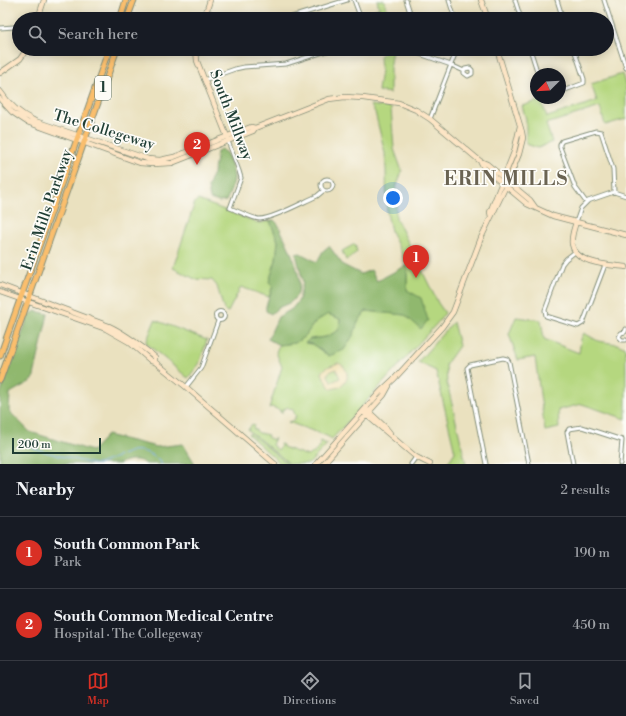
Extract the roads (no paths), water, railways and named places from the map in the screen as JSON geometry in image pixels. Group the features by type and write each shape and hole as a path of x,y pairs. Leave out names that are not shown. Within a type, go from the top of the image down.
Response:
{"main road":[{"path":"122,12 126,0"},
{"path":"130,12 134,0"},
{"name":"Erin Mills Parkway","path":"0,356 106,56"},
{"name":"Erin Mills Parkway","path":"0,380 114,56"}],"street":[{"path":"40,12 44,0"},
{"path":"206,12 210,0"},
{"path":"308,12 347,0"},
{"path":"354,0 358,12"},
{"path":"406,0 410,12"},
{"path":"449,0 453,12"},
{"path":"482,0 486,12"},
{"path":"515,0 518,12"},
{"path":"557,0 561,12"},
{"path":"604,0 608,12"},
{"path":"0,28 12,27"},
{"path":"614,31 626,68"},
{"path":"0,73 22,56"},
{"name":"South Millway","path":"197,56 204,80 239,171 240,178 230,208 253,217 262,218 272,216 317,196 323,191"},
{"path":"204,80 235,69 286,64 311,56"},
{"path":"426,56 451,64 464,71"},
{"path":"430,119 454,56"},
{"path":"316,464 365,412 384,395 390,384 443,326 456,306 479,243 507,184 519,154 523,138 499,56"},
{"path":"532,56 536,68"},
{"path":"566,90 584,83 576,56"},
{"name":"The Collegeway","path":"0,90 11,106 25,117 140,163 162,164 172,163 184,159 251,127 255,128 322,102 345,97 404,104 430,119 481,162 484,168 507,184 527,204 553,216 626,235"},
{"name":"The Collegeway","path":"0,99 12,112 27,122 77,138"},
{"path":"491,217 490,212 514,152 520,124"},
{"path":"586,202 575,187 562,154 560,145 562,141 596,131 601,132 613,170 614,192"},
{"path":"324,180 330,180 333,185 332,189 327,192 323,191 320,188 321,182 324,180"},
{"path":"626,196 614,192 586,202 580,210 572,238 572,244 578,256 605,265 626,268"},
{"path":"575,252 562,264 545,310 546,316 578,326 584,323 605,265"},
{"path":"0,285 113,327 131,338 155,357 154,362"},
{"path":"0,292 106,329 129,342 151,361 186,387 275,464"},
{"path":"186,387 203,364 218,321"},
{"path":"626,332 621,333 619,337 622,340 626,340"},
{"path":"486,464 467,368 470,365 504,358 509,362 529,464"},
{"path":"365,412 416,458 430,464"},
{"path":"323,464 365,412"},
{"path":"573,464 567,432 569,429 582,427 622,440 620,464"},
{"path":"411,464 416,458"}],"waterway":[{"path":"31,447 52,454 94,464 99,464 132,451 141,451 152,455 162,464"}],"place":[{"name":"South Common Medical Centre","path":"197,165"},
{"name":"South Common Park","path":"416,278"}],"district":[{"name":"ERIN MILLS","path":"506,179"}]}
